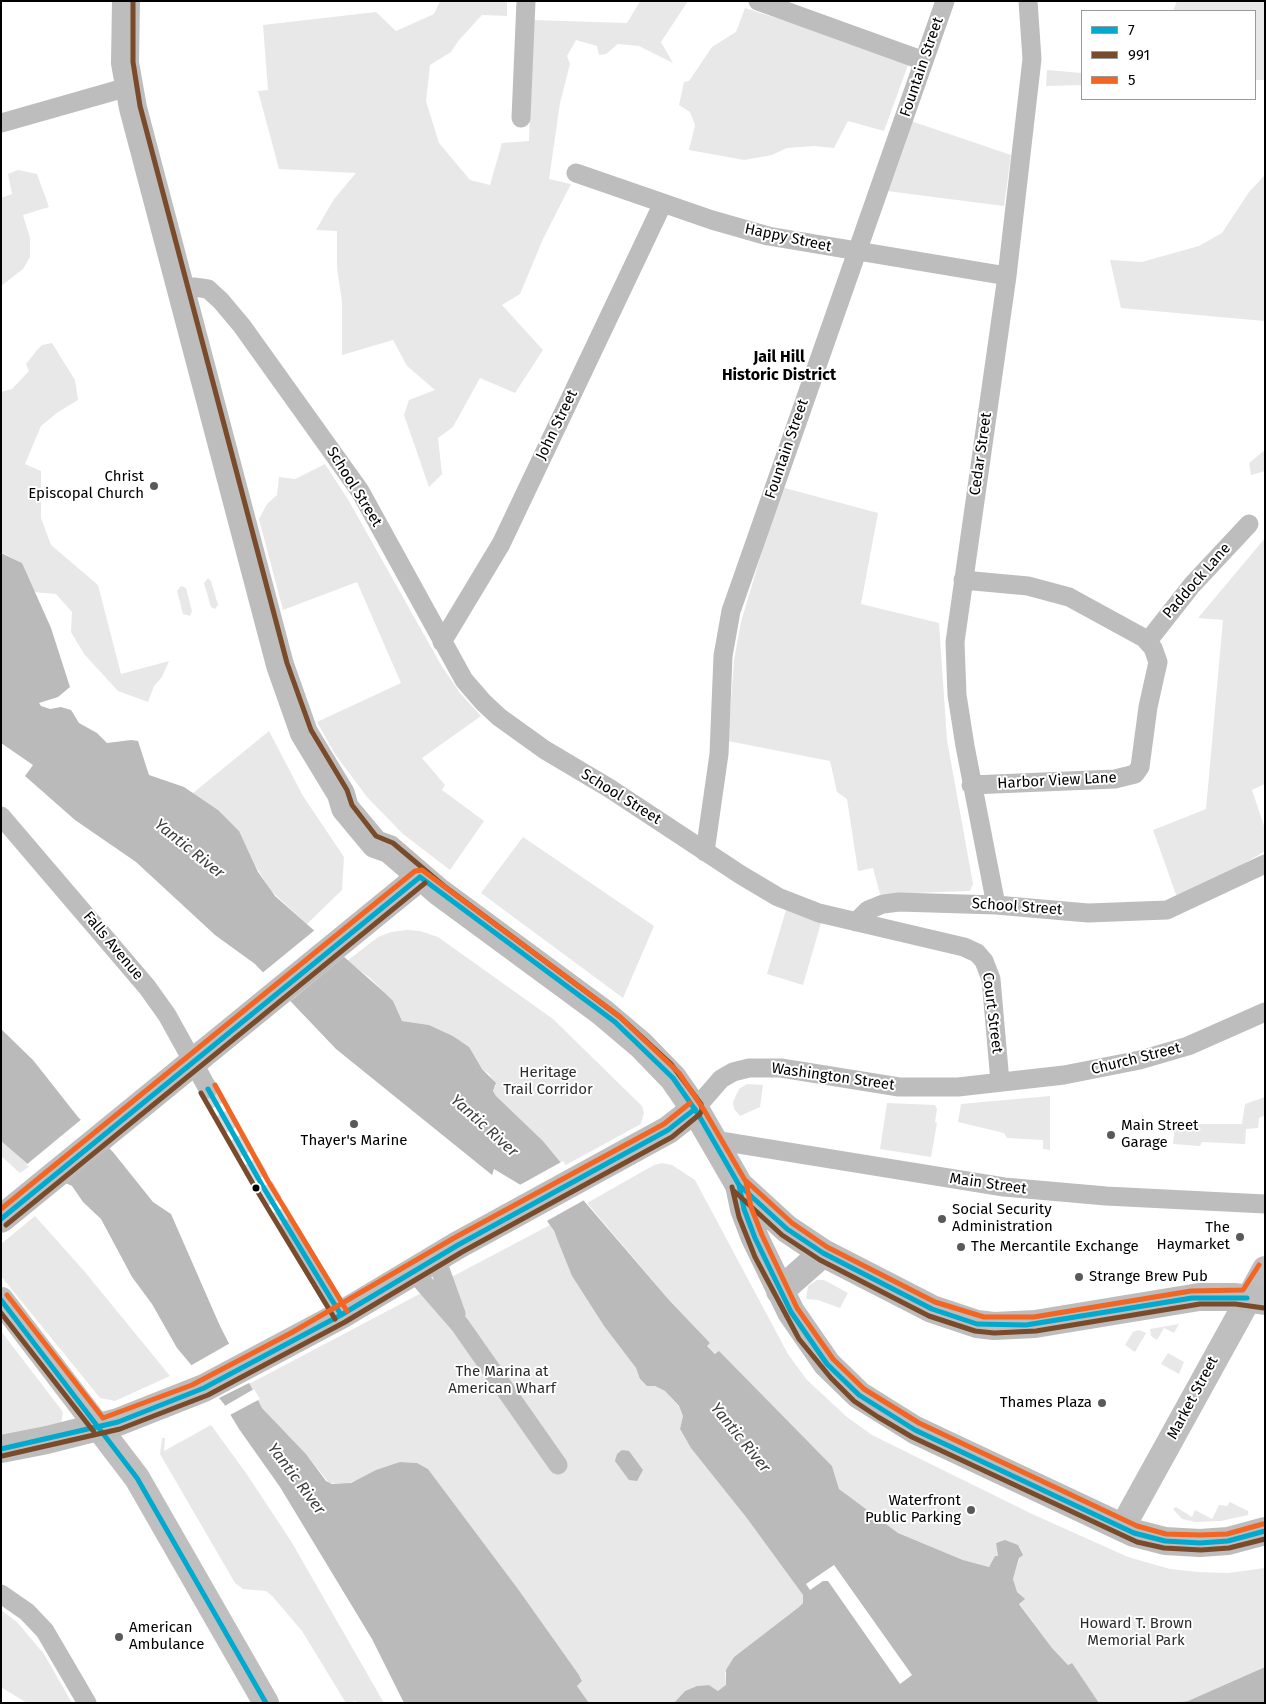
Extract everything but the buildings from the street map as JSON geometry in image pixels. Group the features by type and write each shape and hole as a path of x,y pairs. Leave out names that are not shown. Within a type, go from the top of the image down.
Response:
{"main road":[{"path":"126,1 125,57 128,87 284,677 304,733 341,794 345,808 368,837 379,847 389,849 420,878 615,1022 665,1069 695,1109 739,1185 749,1222 780,1291 805,1334 823,1359 845,1382 874,1406 915,1430 1122,1528 1151,1538 1193,1543 1228,1541 1265,1531"},
{"path":"1,1219 420,878"},
{"path":"1,1449 100,1427 178,1400 341,1315 425,1265 672,1127 695,1109"},
{"path":"739,1185 787,1229 823,1253 932,1309 966,1322 988,1326 1050,1322 1192,1298 1256,1299"},
{"path":"780,1291 823,1253"},
{"name":"Market Street","path":"1122,1528 1256,1299 1265,1269"},
{"path":"1,1300 100,1427 144,1488 266,1703"}],"street":[{"path":"521,118 526,1"},
{"path":"758,1 924,61"},
{"name":"Fountain Street","path":"705,852 719,754 722,675 728,624 745,569 945,1"},
{"name":"Cedar Street","path":"996,905 971,785 957,695 956,642 963,580 1007,276 1032,58 1028,1"},
{"path":"1,123 128,87"},
{"name":"Happy Street","path":"576,173 768,236 1007,276"},
{"name":"John Street","path":"442,642 500,544 663,203"},
{"name":"School Street","path":"181,289 194,287 208,289 242,326 360,490 464,680 499,717 544,750 609,788 705,852 790,903 819,913 856,922 868,910 891,903 996,905 1088,913 1167,910 1265,864"},
{"name":"Paddock Lane","path":"1148,641 1187,590 1250,524"},
{"path":"963,580 1028,586 1059,594 1078,601 1148,641"},
{"name":"Harbor View Lane","path":"971,785 1115,779 1135,774 1140,767 1148,707 1158,662 1153,648 1148,641"},
{"name":"Falls Avenue","path":"1,816 151,992 168,1015 208,1089"},
{"name":"Court Street","path":"856,922 969,948 981,956 992,986 1000,1082"},
{"name":"Church Street","path":"1000,1082 1089,1071 1163,1054 1195,1043 1265,1012"},
{"name":"Washington Street","path":"695,1109 709,1090 725,1076 737,1071 759,1067 922,1088 1000,1082"},
{"name":"Main Street","path":"714,1140 1012,1188 1106,1196 1265,1204"},
{"path":"289,1230 341,1315"},
{"path":"425,1265 460,1325 558,1465"},
{"path":"425,1265 460,1325"},
{"path":"1,1594 27,1612 45,1631 87,1703"}],"green space":[{"path":"440,1 507,1 507,16 482,15 459,40 451,52 430,65 426,101 439,143 470,180 490,185 502,143 529,141 533,20 627,23 640,1 688,1 661,42 673,63 639,46 618,44 606,54 599,55 597,46 576,40 567,56 570,64 560,103 549,179 571,184 543,239 520,294 502,305 543,350 515,393 480,378 453,427 438,438 442,474 429,487 404,415 409,400 435,390 407,366 393,340 342,355 342,302 337,268 337,231 316,230 334,199 356,173 279,169 258,91 268,90 263,25 376,12 396,31 434,14"},
{"path":"1177,1 1265,1 1265,80 1256,80 1256,10 1173,10"},
{"path":"745,8 841,39 908,65 884,131 848,121 834,148 814,146 787,148 772,155 744,160 689,150 695,125 690,112 679,105 684,82 689,81 712,47 736,32"},
{"path":"1047,70 1081,73 1081,85 1046,86"},
{"path":"911,121 1011,155 1004,206 887,191"},
{"path":"18,170 37,174 49,207 23,215 30,238 30,257 23,269 1,286 1,198 12,194 8,174"},
{"path":"1265,175 1265,324 1264,321 1121,308 1110,260 1142,262 1199,246 1222,233 1249,192"},
{"path":"52,343 75,380 78,400 58,412 41,426 25,464 41,471 41,518 51,545 98,585 121,674 169,661 162,677 154,686 148,702 118,691 84,654 71,632 72,612 56,594 33,592 22,563 1,552 1,392 12,389 29,371 26,364 42,345"},
{"path":"1265,450 1265,471 1251,475 1249,463"},
{"path":"325,464 349,501 441,665 460,693 481,716 422,758 445,785 442,790 484,821 450,870 403,834 367,797 335,754 317,722 401,683 357,582 283,610 259,519 267,504 277,495 279,477 295,479"},
{"path":"781,487 878,513 861,604 939,623 947,740 973,884 970,891 880,894 873,868 858,871 847,799 837,792 830,761 728,741 734,660 741,622"},
{"path":"1265,538 1265,784 1252,790 1265,829 1265,851 1179,903 1153,830 1206,809 1223,620 1198,618"},
{"path":"208,578 211,581 218,605 215,609 211,607 204,583"},
{"path":"181,586 186,588 192,611 190,616 183,614 177,591"},
{"path":"269,731 303,796 344,857 342,890 307,924 270,890 237,829 216,809 193,793"},
{"path":"523,837 654,926 623,998 481,893"},
{"path":"786,910 821,923 803,985 767,974"},
{"name":"Heritage Trail Corridor","path":"420,931 438,937 553,1019 642,1106 644,1113 641,1124 564,1166 543,1141 496,1096 493,1091 496,1085 489,1074 482,1069 466,1045 453,1036 429,1025 402,1021 391,999 370,978 347,961 378,937 391,932"},
{"path":"747,1084 763,1085 760,1107 740,1116 734,1109 733,1102 739,1089"},
{"path":"1050,1096 1050,1150 1043,1149 1043,1140 1007,1138 1004,1133 958,1122 961,1104"},
{"path":"1265,1097 1265,1115 1259,1118 1258,1128 1246,1129 1245,1144 1202,1142 1200,1146 1173,1144 1175,1124 1242,1124 1245,1104"},
{"path":"887,1103 935,1105 937,1109 935,1122 937,1123 931,1157 880,1149"},
{"path":"1,1141 30,1166 20,1173 1,1156"},
{"name":"Howard T. Brown Memorial Park","path":"662,1163 672,1165 695,1180 788,1354 807,1380 847,1417 872,1435 1030,1513 1128,1557 1170,1569 1198,1572 1228,1573 1265,1568 1265,1667 1188,1701 1175,1703 1099,1703 1071,1663 1068,1665 1052,1648 1019,1603 1013,1579 1020,1557 996,1542 998,1556 995,1556 989,1567 963,1560 898,1533 854,1502 839,1489 832,1466 719,1352 716,1354 707,1346 710,1343 669,1300 587,1203 654,1165"},
{"path":"35,1216 85,1272 170,1376 115,1401 100,1398 1,1276 1,1244"},
{"name":"The Marina at American Wharf","path":"550,1225 559,1241 572,1276 604,1326 636,1368 640,1379 647,1386 655,1386 665,1391 679,1407 683,1416 680,1429 687,1441 803,1595 803,1603 799,1607 734,1657 725,1673 726,1685 718,1691 709,1685 697,1686 685,1691 674,1703 589,1703 577,1686 582,1681 581,1678 518,1589 428,1469 417,1463 400,1462 347,1484 329,1483 306,1454 262,1408 249,1384"},
{"path":"817,1280 824,1280 848,1293 840,1308 818,1300 806,1299 808,1286"},
{"path":"1179,1324 1174,1333 1164,1328 1157,1340 1151,1336 1150,1329"},
{"path":"1139,1330 1146,1333 1135,1352 1125,1345 1133,1332"},
{"path":"1,1331 63,1412 61,1424 1,1438"},
{"path":"1168,1353 1184,1362 1179,1374 1161,1364"},
{"path":"211,1425 246,1473 291,1541 384,1703 358,1703 356,1701 346,1703 302,1631 273,1597 266,1591 243,1589 235,1583 160,1454 162,1438 165,1438 164,1451"},
{"path":"1230,1502 1248,1511 1248,1515 1221,1521 1195,1522 1182,1519 1173,1509 1176,1507 1192,1517 1195,1510 1212,1519 1219,1505 1227,1506"},
{"path":"1,1610 17,1622 44,1654 72,1703 27,1703 1,1687"}],"water":[{"name":"Yantic River","path":"1,553 22,563 51,628 70,687 58,697 39,703 41,706 50,709 61,707 71,710 79,723 97,733 107,743 138,741 149,775 184,787 218,810 239,831 258,872 275,896 385,993 393,1001 402,1021 429,1025 453,1036 469,1047 482,1069 496,1083 493,1091 496,1096 543,1141 562,1164 584,1201 669,1300 710,1343 707,1346 715,1354 719,1351 832,1466 839,1489 898,1533 963,1560 989,1567 995,1556 998,1556 996,1543 1005,1540 1018,1545 1023,1555 1019,1558 1013,1579 1017,1592 1025,1599 1019,1604 1052,1648 1068,1665 1072,1663 1099,1703 674,1703 685,1691 697,1686 709,1685 718,1691 726,1685 726,1670 734,1657 799,1607 803,1603 803,1595 746,1517 691,1448 680,1429 683,1416 679,1406 665,1391 655,1386 647,1386 640,1379 636,1368 604,1326 572,1276 554,1231 524,1187 494,1169 492,1175 336,1049 255,964 215,935 136,862 75,820 25,776 33,765 1,743"},
{"name":"Yantic River","path":"1,1029 33,1060 78,1117 113,1152 153,1202 171,1214 220,1326 262,1408 306,1454 326,1481 332,1484 351,1483 376,1470 400,1462 417,1463 428,1469 518,1589 579,1675 582,1681 577,1686 589,1703 404,1703 372,1639 280,1487 239,1429 224,1404 177,1348 152,1304 132,1277 101,1219 83,1202 72,1186 30,1166 1,1141"},
{"path":"622,1450 629,1451 643,1470 637,1481 629,1480 615,1461 617,1454"},
{"path":"1265,1667 1265,1703 1175,1703 1188,1701"}],"pier":[{"path":"316,929 345,956 288,1003 261,974"},
{"path":"83,1118 111,1146 64,1185 26,1165"},
{"path":"563,1161 586,1199 545,1222 518,1186"},
{"path":"232,1342 251,1382 217,1399 190,1366"},
{"path":"254,1389 260,1399 228,1416 223,1407"},
{"path":"834,1565 912,1675 900,1684 828,1581 823,1581 810,1590 806,1584"}],"tunnel":[{"path":"208,1089 289,1229"}],"transit line":[{"name":"991","path":"2,1456 120,1429 208,1395 345,1322 462,1252 672,1137 700,1114 702,1110 701,1104 671,1064 620,1017 444,886 393,843 376,836 352,805 347,790 311,730 287,663 140,106 133,62 133,1"},
{"name":"5","path":"1,1209 415,871 422,870 619,1016 679,1073 704,1110 746,1182 751,1207 762,1235 797,1308 833,1359 864,1389 919,1423 1137,1526 1166,1534 1200,1535 1227,1534 1263,1524"},
{"name":"7","path":"420,877 615,1022 673,1078 698,1114 739,1185 744,1209 755,1238 791,1312 827,1364 859,1395 915,1430 1134,1533 1165,1541 1200,1543 1228,1541 1265,1531"},
{"name":"7","path":"1,1219 420,877"},
{"name":"991","path":"6,1225 425,883"},
{"name":"5","path":"215,1085 268,1181 347,1311"},
{"name":"7","path":"208,1089 262,1185 341,1315"},
{"name":"991","path":"201,1093 256,1189 335,1319"},
{"name":"5","path":"7,1295 103,1418 192,1385 291,1333 454,1238 664,1124 690,1103"},
{"name":"7","path":"1,1449 118,1422 204,1388 341,1315 458,1245 668,1130 695,1109"},
{"name":"5","path":"744,1179 792,1223 827,1247 935,1302 984,1317 1034,1317 1191,1291 1243,1290 1259,1265"},
{"name":"7","path":"739,1185 787,1229 823,1253 932,1309 977,1324 1026,1325 1192,1298 1247,1298"},
{"name":"991","path":"732,1187 739,1217 755,1257 799,1339 831,1378 854,1401 878,1417 912,1437 1137,1542 1164,1548 1201,1550 1229,1548 1265,1539"},
{"name":"991","path":"734,1191 782,1235 820,1260 929,1316 975,1331 994,1333 1036,1331 1200,1304 1235,1304 1264,1308"},
{"name":"7","path":"1,1300 137,1478 266,1703"},
{"name":"991","path":"1,1313 94,1432"}],"place":[{"name":"Christ Episcopal Church","path":"154,486"},
{"name":"Thayer's Marine","path":"354,1124"},
{"name":"Main Street Garage","path":"1111,1135"},
{"name":"Social Security Administration","path":"942,1219"},
{"name":"The Haymarket","path":"1240,1237"},
{"name":"The Mercantile Exchange","path":"961,1247"},
{"name":"Strange Brew Pub","path":"1079,1277"},
{"name":"Thames Plaza","path":"1102,1403"},
{"name":"Waterfront Public Parking","path":"971,1510"},
{"name":"American Ambulance","path":"119,1637"}],"district":[{"name":"Jail Hill Historic District","path":"779,367"}]}
